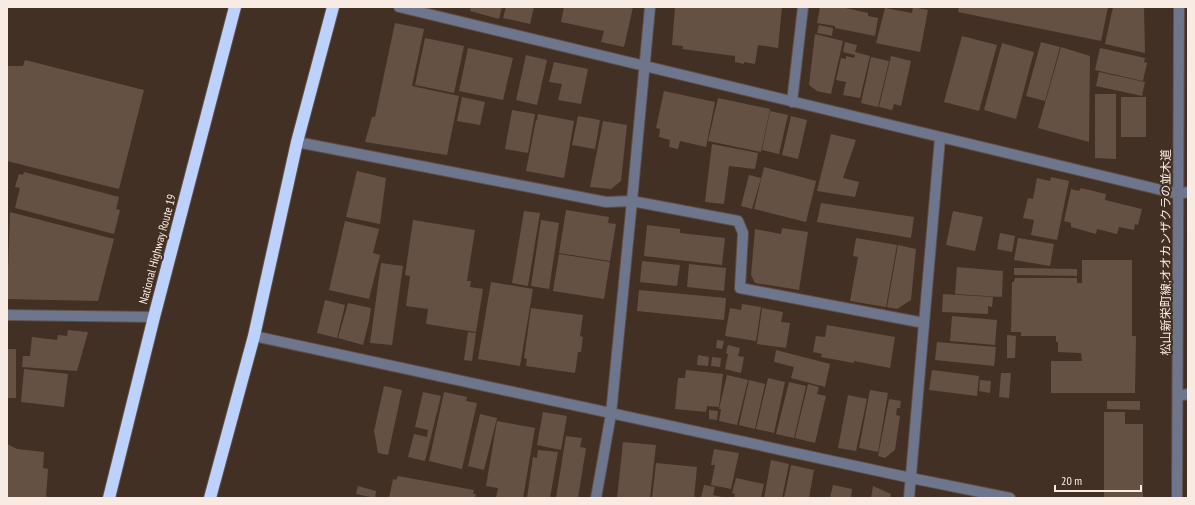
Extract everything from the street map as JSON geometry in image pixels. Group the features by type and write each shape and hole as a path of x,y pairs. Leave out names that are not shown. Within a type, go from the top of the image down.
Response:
{"highway":[{"name":"National Highway Route 19","path":"109,498 154,317 235,7"},
{"path":"210,498 254,336 297,142 333,7"}],"street":[{"path":"399,7 644,64 940,138 1183,193"},
{"path":"596,498 611,414 650,7"},
{"path":"792,102 803,7"},
{"name":"松山新栄町線;オオカンザクラの並木道","path":"1177,498 1183,395 1183,193 1179,7"},
{"path":"909,498 940,138"},
{"path":"297,142 606,202 632,201 738,221 743,233 740,288 924,323"},
{"path":"7,315 154,317"},
{"path":"254,336 611,414 1010,498"}],"building":[{"path":"471,7 502,7 499,19 470,11"},
{"path":"506,7 534,7 530,24 503,18"},
{"path":"564,7 633,7 624,47 601,42 604,31 561,22"},
{"path":"675,7 782,7 778,48 758,45 755,64 735,62 735,56 682,49 683,46 672,45"},
{"path":"820,7 841,7 868,13 868,16 878,18 875,36 817,23"},
{"path":"913,7 928,10 920,52 876,43 885,8 912,13"},
{"path":"959,7 1108,7 1101,41 958,12"},
{"path":"1113,7 1144,7 1145,53 1105,44"},
{"path":"395,23 424,29 412,86 459,96 447,155 365,142 372,117 375,117"},
{"path":"819,25 833,28 832,36 817,33"},
{"path":"815,34 843,41 831,94 817,91 809,85"},
{"path":"962,36 997,45 979,111 944,102"},
{"path":"425,38 464,46 454,93 415,85"},
{"path":"845,42 857,45 855,52 870,56 860,98 843,95 846,82 836,80 841,58 846,59 846,56 854,58 855,55 843,52"},
{"path":"1041,42 1060,47 1045,101 1026,96"},
{"path":"1002,43 1034,52 1016,119 984,110"},
{"path":"1061,47 1090,56 1089,142 1038,128"},
{"path":"468,48 513,58 503,100 459,91"},
{"path":"1100,48 1145,58 1144,62 1147,63 1143,81 1095,70"},
{"path":"526,55 547,60 537,105 516,100"},
{"path":"891,56 911,61 901,106 894,104 892,110 879,107"},
{"path":"871,57 889,61 878,107 861,103"},
{"path":"25,60 144,90 119,189 7,161 7,66 23,66"},
{"path":"554,62 588,69 581,104 558,100 562,84 549,82"},
{"path":"1099,72 1145,82 1142,96 1096,86"},
{"path":"664,91 715,102 706,147 680,141 678,149 669,147 670,140 659,137 660,129 656,128"},
{"path":"1095,94 1116,94 1116,159 1095,158"},
{"path":"462,97 485,102 480,125 457,121"},
{"path":"1121,97 1146,97 1146,137 1121,137"},
{"path":"718,98 770,109 761,152 708,141"},
{"path":"512,110 535,114 528,153 505,149"},
{"path":"770,111 788,115 779,154 762,150"},
{"path":"538,114 574,121 564,178 526,171"},
{"path":"578,116 600,120 595,149 572,145"},
{"path":"791,116 807,120 798,159 782,155"},
{"path":"603,121 627,125 621,181 611,189 590,187"},
{"path":"831,134 856,140 843,178 859,182 855,197 817,191"},
{"path":"712,144 758,153 755,169 729,166 724,204 705,202"},
{"path":"764,167 816,181 806,222 754,209"},
{"path":"357,171 386,178 380,224 346,217"},
{"path":"24,172 119,197 116,209 120,210 114,234 15,208 20,188 15,187 19,174 23,175"},
{"path":"749,175 761,178 752,209 741,206"},
{"path":"1051,177 1069,181 1057,240 1031,235 1034,220 1023,218 1028,198 1033,199 1037,178 1050,181"},
{"path":"1081,188 1106,194 1105,200 1142,209 1138,225 1135,224 1134,230 1119,227 1117,234 1097,229 1096,234 1071,227 1071,223 1064,221 1071,189 1079,191"},
{"path":"821,203 914,217 911,238 817,222"},
{"path":"566,210 609,217 608,223 616,224 610,261 559,253"},
{"path":"524,211 540,213 528,286 512,283"},
{"path":"953,211 983,217 975,251 946,245"},
{"path":"10,212 114,239 98,301 7,299"},
{"path":"413,220 475,230 467,281 471,281 470,287 483,289 476,332 426,324 428,309 406,306 410,276 405,275"},
{"path":"541,220 559,223 549,289 531,286"},
{"path":"345,221 379,229 373,253 380,255 369,299 329,290"},
{"path":"647,225 680,229 680,233 725,238 722,265 644,256"},
{"path":"782,228 808,232 799,290 755,283 751,275 755,229 781,234"},
{"path":"1000,233 1015,236 1012,252 997,249"},
{"path":"856,238 897,245 886,307 850,301 858,257 853,256"},
{"path":"1018,238 1054,244 1050,266 1014,260"},
{"path":"898,245 916,249 911,300 897,309 887,307"},
{"path":"559,254 610,262 604,299 553,291"},
{"path":"1082,260 1132,260 1132,336 1136,336 1135,393 1051,393 1051,361 1082,361 1081,353 1058,352 1058,342 1056,342 1056,336 1021,336 1021,332 1011,332 1012,282 1014,282 1015,278 1077,278 1077,283 1082,283"},
{"path":"642,261 680,265 677,286 640,282"},
{"path":"381,263 403,266 392,345 370,343"},
{"path":"689,264 726,268 724,291 687,287"},
{"path":"957,267 1003,271 1002,297 955,294"},
{"path":"1014,268 1077,269 1077,276 1014,275"},
{"path":"491,282 533,289 520,366 478,359"},
{"path":"639,290 726,298 724,320 637,311"},
{"path":"943,294 993,297 992,307 988,306 988,314 942,312"},
{"path":"325,300 345,305 337,338 317,333"},
{"path":"348,303 371,308 363,345 338,338"},
{"path":"742,304 761,307 756,341 725,336 730,308 741,310"},
{"path":"531,308 583,315 580,336 583,337 581,352 578,352 575,373 526,366 527,359 524,358"},
{"path":"762,308 783,312 781,322 790,323 786,348 757,344"},
{"path":"952,316 997,320 995,345 950,341"},
{"path":"827,325 895,337 890,368 854,361 854,363 821,357 822,354 813,352 816,336 825,337"},
{"path":"68,330 88,332 77,371 22,367 23,356 30,356 32,337 57,340 58,335 67,336"},
{"path":"468,332 476,333 472,361 464,360"},
{"path":"1007,335 1016,336 1015,358 1007,358"},
{"path":"717,340 724,341 722,349 716,348"},
{"path":"937,342 996,347 994,366 935,360"},
{"path":"728,345 740,348 738,356 744,357 741,373 725,369"},
{"path":"7,349 16,349 16,398 7,398"},
{"path":"776,350 830,364 825,387 791,378 794,367 774,362"},
{"path":"698,355 709,357 708,366 697,365"},
{"path":"712,357 721,358 720,367 711,366"},
{"path":"24,369 68,374 64,407 21,402"},
{"path":"686,370 723,374 719,407 707,406 706,412 675,409 678,378 685,378"},
{"path":"932,370 979,376 977,396 929,390"},
{"path":"1001,373 1011,373 1009,398 999,397"},
{"path":"727,375 748,380 737,425 719,421 721,409 719,409"},
{"path":"768,378 785,382 774,433 756,429"},
{"path":"749,380 765,384 755,429 739,425"},
{"path":"980,380 991,381 990,393 979,391"},
{"path":"789,382 806,386 794,438 776,434"},
{"path":"808,384 819,387 817,394 826,396 815,443 795,438"},
{"path":"384,386 402,390 388,455 378,453 374,431"},
{"path":"870,390 888,393 878,452 859,448"},
{"path":"423,392 441,396 425,461 408,457 414,434 427,437 428,430 415,427"},
{"path":"444,392 467,397 466,401 477,403 462,469 429,461"},
{"path":"848,395 867,399 856,451 838,448"},
{"path":"889,399 901,401 900,408 897,408 896,415 900,416 895,450 885,458 878,456"},
{"path":"1107,401 1140,401 1140,410 1107,409"},
{"path":"709,410 718,411 717,420 709,419"},
{"path":"543,412 567,416 561,450 537,445"},
{"path":"1104,412 1125,412 1125,424 1143,424 1143,498 1104,498"},
{"path":"480,414 497,418 484,470 468,466"},
{"path":"497,421 535,428 523,498 496,498 498,488 486,486"},
{"path":"566,436 582,438 580,447 586,448 578,498 556,498"},
{"path":"623,442 656,445 650,498 617,498"},
{"path":"7,444 17,449 44,452 43,468 48,469 46,498 7,498"},
{"path":"714,449 739,453 731,489 711,485 715,465 711,465"},
{"path":"538,450 558,452 550,498 527,498 533,457 537,458"},
{"path":"771,460 789,464 782,498 764,498"},
{"path":"656,463 697,467 694,498 652,498"},
{"path":"791,465 814,470 809,498 784,498"},
{"path":"398,476 474,490 473,494 476,494 475,498 389,498 393,479 396,480"},
{"path":"736,478 764,484 761,498 734,498 735,494 732,493"},
{"path":"704,485 715,487 713,495 727,498 701,498"},
{"path":"833,485 852,489 851,498 830,498"},
{"path":"358,486 376,491 375,498 356,494"},
{"path":"873,486 891,494 890,498 871,498"}]}
